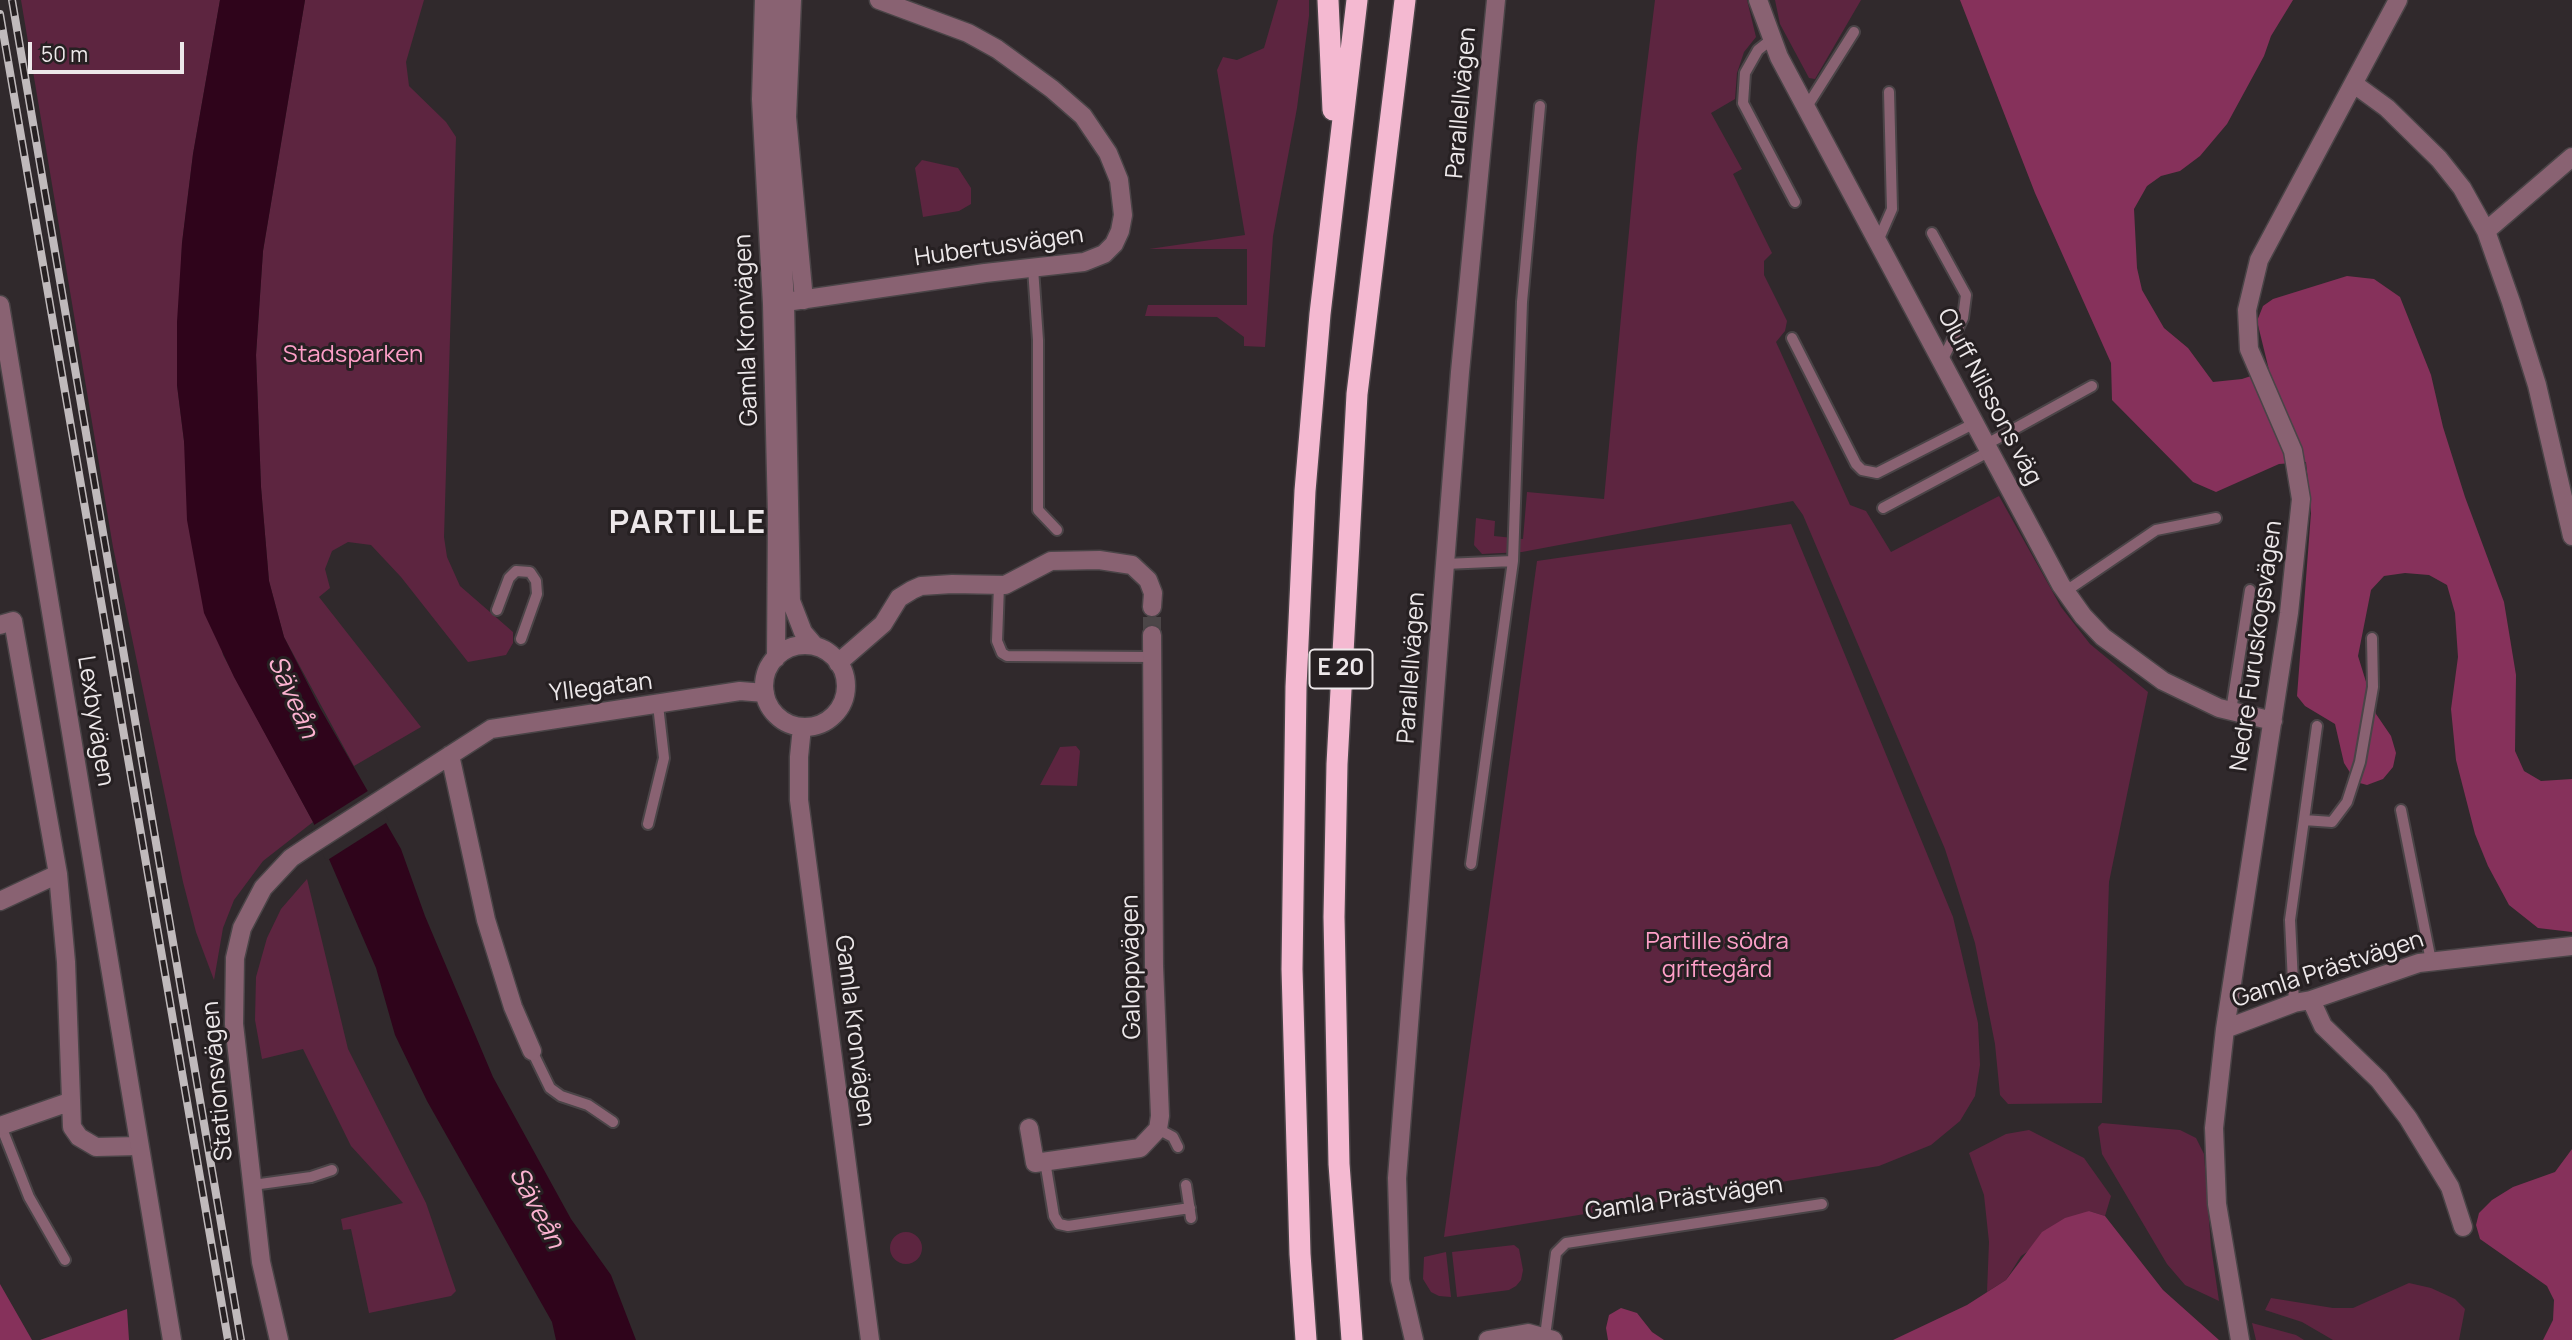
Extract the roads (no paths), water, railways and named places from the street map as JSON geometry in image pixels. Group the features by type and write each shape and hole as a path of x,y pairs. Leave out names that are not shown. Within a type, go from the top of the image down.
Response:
{"highway":[{"path":"1328,0 1335,167"},
{"name":"E 20","path":"1306,1340 1300,1254 1292,983 1296,687 1305,491 1335,167 1357,0"},
{"name":"E 20","path":"1352,1340 1339,1164 1334,917 1337,764 1357,394 1405,0"}],"street":[{"name":"Gamla Kronvägen","path":"764,0 761,99 779,304 776,658"},
{"name":"Gamla Kronvägen","path":"778,0 774,103 791,601 803,632 815,646"},
{"path":"792,0 787,117 804,300"},
{"name":"Hubertusvägen","path":"779,304 1084,262 1104,254 1114,244 1123,215 1119,180 1108,153 1083,116 1052,89 997,49 968,33 879,0"},
{"name":"Parallellvägen","path":"1414,1340 1400,1280 1397,1178 1445,564 1496,0"},
{"name":"Oluff Nilssons väg","path":"1758,0 1772,39 1806,108 2066,591 2103,637 2133,662 2190,696 2231,711 2273,721"},
{"name":"Nedre Furuskogsvägen","path":"2240,1340 2226,1269 2214,1164 2216,1105 2225,1029 2273,721 2301,499 2293,452 2249,349 2246,310 2259,260 2398,0"},
{"path":"2354,84 2387,108 2439,159 2462,188 2486,231 2537,385 2572,536"},
{"path":"2486,231 2572,157"},
{"name":"Lexbyvägen","path":"0,305 172,1340"},
{"path":"838,663 883,624 899,598 912,590 921,586 1015,582 1051,561 1119,562 1142,570 1153,593 1152,607"},
{"path":"6,623 58,874 66,962 72,1127 79,1137 96,1147 139,1146"},
{"name":"Galoppvägen","path":"1152,635 1154,966 1160,1116 1157,1129"},
{"path":"815,646 838,663 844,675 843,702 825,722 803,727 786,723 776,715 765,693 764,680 776,658 795,647 815,646"},
{"name":"Yllegatan","path":"312,844 491,729 514,723 658,705 740,691 765,693"},
{"name":"Gamla Kronvägen","path":"803,727 799,757 799,800 870,1340"},
{"path":"450,755 486,920 513,1007 532,1051"},
{"name":"Stationsvägen","path":"279,1340 261,1262 234,1024 235,958 242,928 263,888 291,858 312,844"},
{"path":"0,901 58,874"},
{"name":"Gamla Prästvägen","path":"2225,1029 2431,961 2572,946"},
{"path":"2303,1002 2323,1026 2379,1080 2407,1118 2450,1187 2463,1227"},
{"path":"0,1126 69,1102"},
{"path":"1029,1128 1035,1163 1140,1148 1157,1129"},
{"path":"1488,1340 1528,1333 1549,1338"}],"lane":[{"path":"1806,108 1854,32"},
{"path":"1772,39 1758,50 1745,73 1742,103 1795,202"},
{"path":"1878,241 1892,209 1889,92"},
{"path":"1471,864 1513,561 1522,302 1540,106"},
{"path":"1932,233 1966,295 1963,318 1942,361"},
{"path":"1032,268 1038,340 1038,510 1057,530"},
{"path":"1793,338 1856,464 1862,470 1877,473 1975,423"},
{"path":"1883,508 2092,386"},
{"path":"2066,591 2156,530 2174,524 2216,518"},
{"path":"1445,564 1513,561"},
{"path":"497,610 509,578 516,571 530,572 536,581 537,594 521,639"},
{"path":"999,584 997,641 1002,653 1007,656 1152,657"},
{"path":"2231,711 2250,590"},
{"path":"2304,820 2332,822 2347,802 2360,762 2373,687 2372,638"},
{"path":"648,824 664,758 658,705"},
{"path":"2303,1002 2289,932 2317,726"},
{"path":"2401,810 2431,961"},
{"path":"532,1051 551,1088 561,1096 588,1105 613,1122"},
{"path":"0,1126 29,1197 65,1260"},
{"path":"1157,1129 1173,1137 1178,1147"},
{"path":"1045,1161 1054,1216 1059,1224 1069,1226 1191,1213 1186,1185"},
{"path":"253,1185 312,1177 332,1170"},
{"name":"Gamla Prästvägen","path":"1549,1338 1556,1254 1566,1243 1822,1204"}],"water":[{"name":"Säveån","path":"220,0 305,0 263,251 256,355 261,487 269,581 284,637 320,708 401,849 425,916 493,1077 571,1219 611,1275 636,1340 556,1340 552,1322 427,1101 395,1035 376,968 313,822 234,677 204,613 187,520 184,441 177,385 177,322 182,243 193,154"}],"tunnel":[{"path":"1152,607 1152,635"}],"railway":[{"path":"12,0 241,1340"},
{"path":"0,14 228,1340"}],"district":[{"name":"PARTILLE","path":"688,524"}],"park label":[{"name":"Stadsparken","path":"353,355"},
{"name":"Partille södra griftegård","path":"1717,956"}]}
